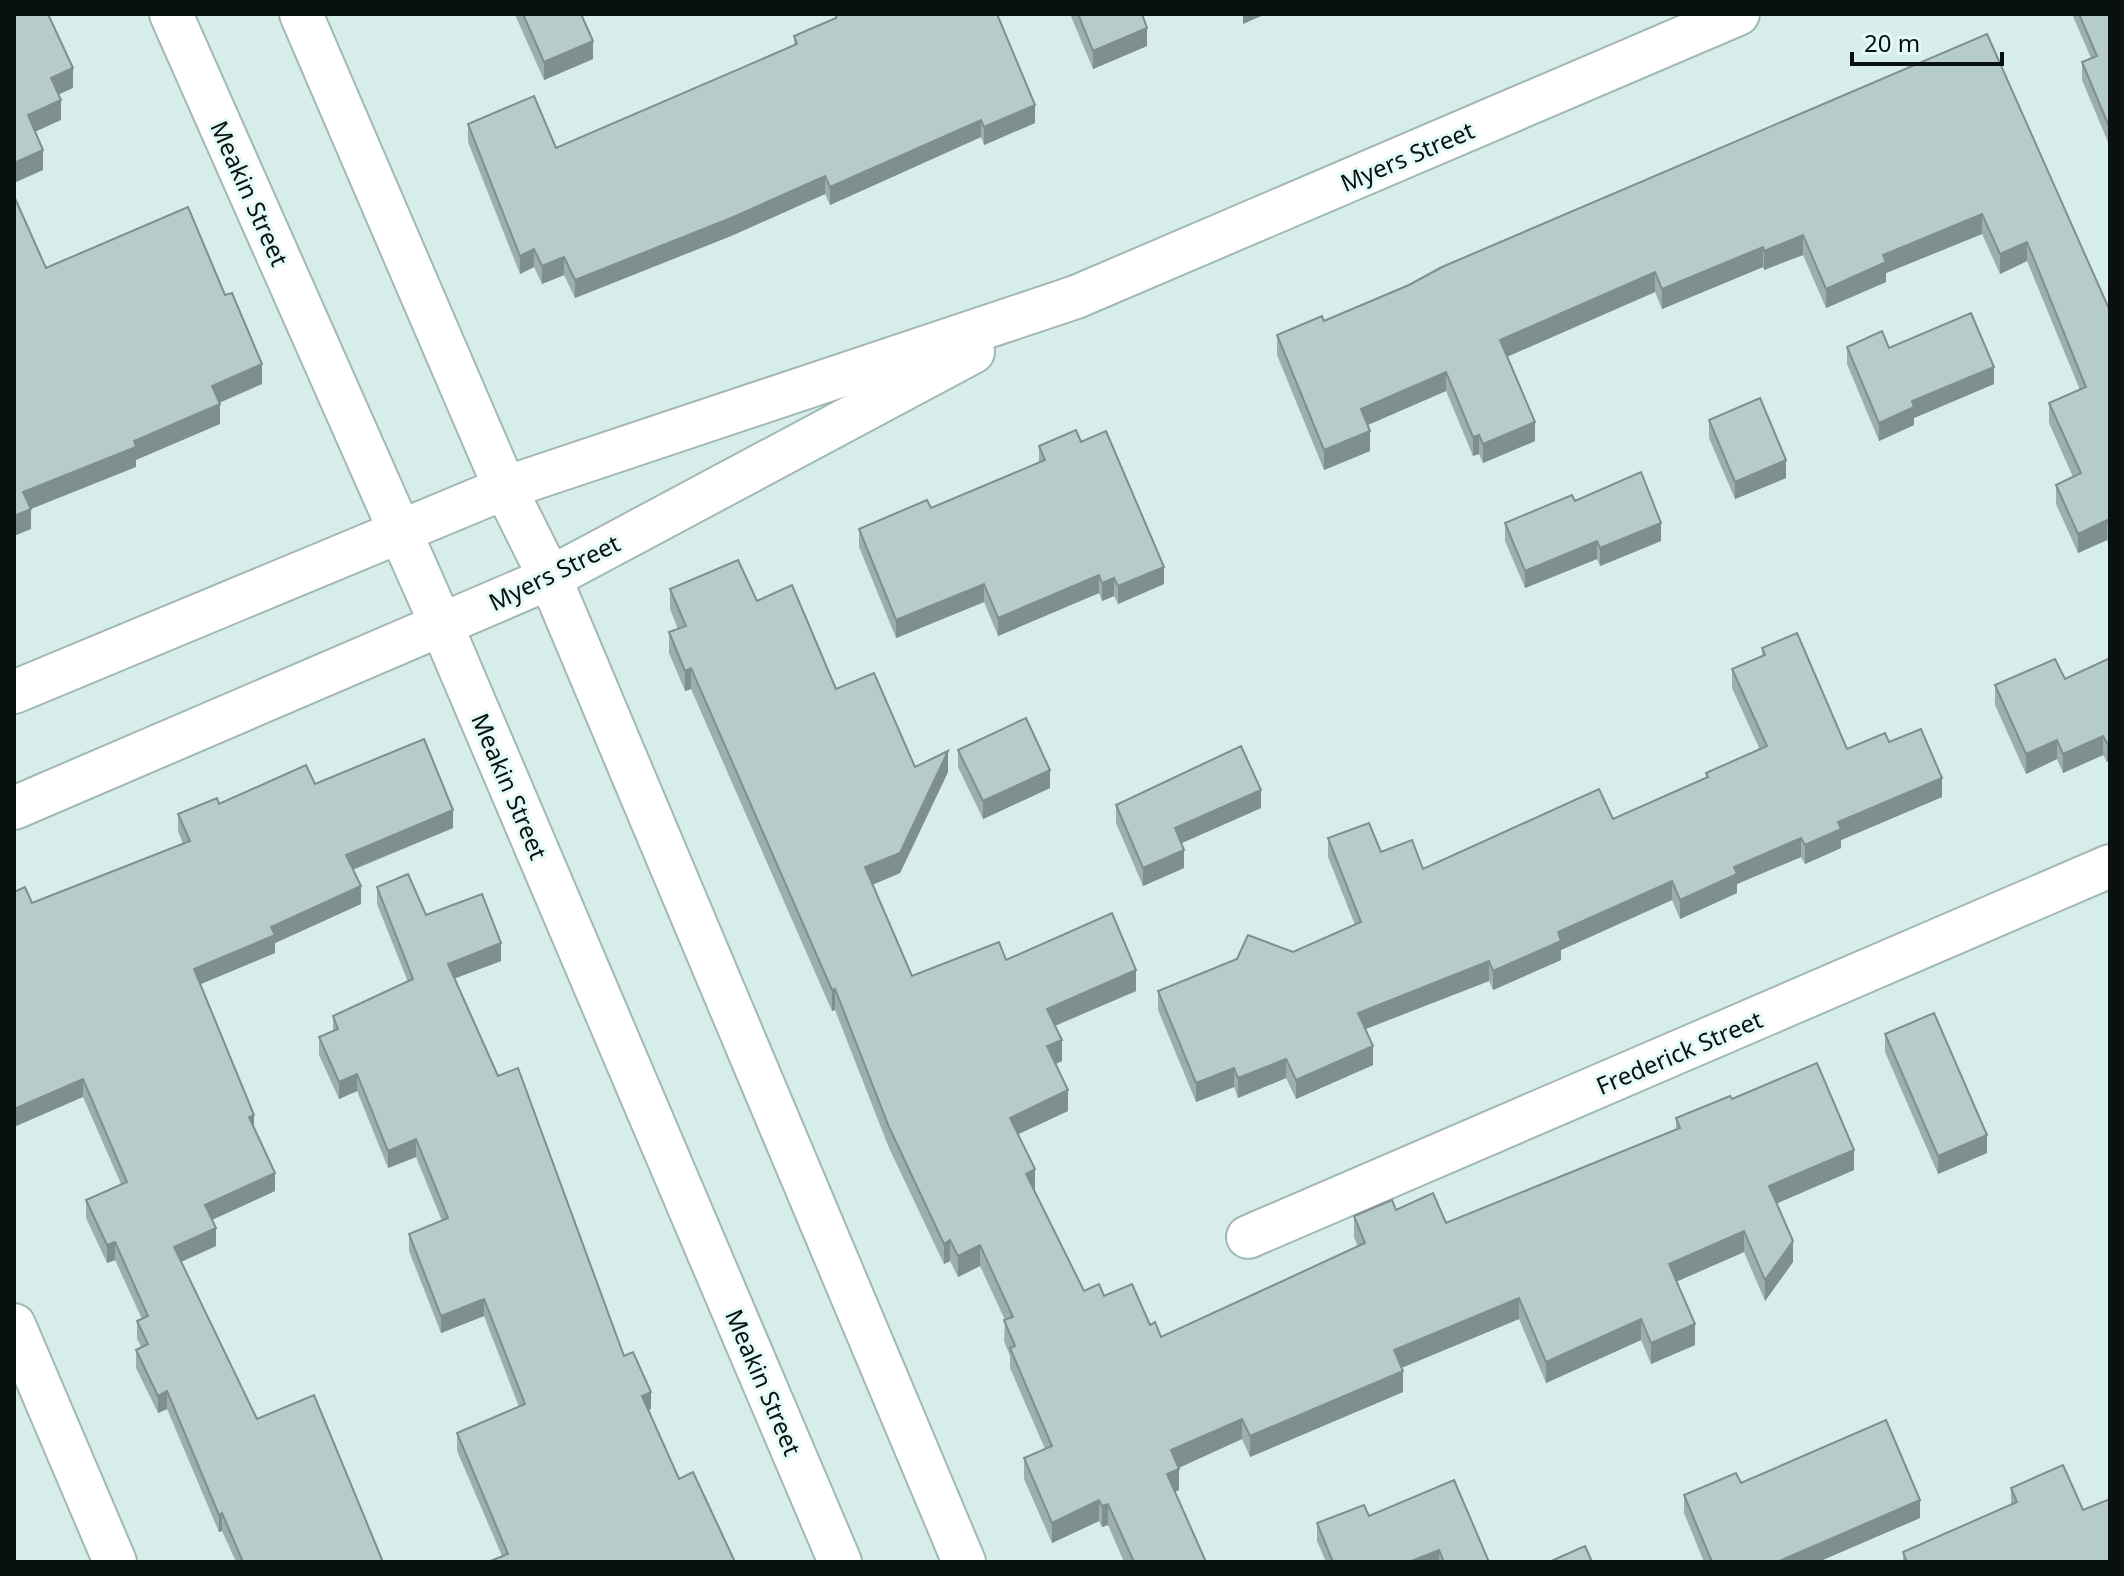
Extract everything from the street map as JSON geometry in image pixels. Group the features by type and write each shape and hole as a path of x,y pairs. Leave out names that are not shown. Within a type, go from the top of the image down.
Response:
{"street":[{"name":"Meakin Street","path":"171,14 441,624 840,1562"},
{"path":"301,14 505,488 550,578 964,1562"},
{"name":"Myers Street","path":"14,692 399,529 505,488 1076,297 1738,14"},
{"name":"Myers Street","path":"14,808 550,578 1076,297"},
{"name":"Frederick Street","path":"1248,1237 2110,866"},
{"path":"14,1325 115,1562"}],"building":[{"path":"14,14 48,14 73,68 51,78 61,100 28,115 43,150 14,163"},
{"path":"523,14 581,14 593,41 544,62"},
{"path":"837,14 997,14 1035,105 984,127 981,120 830,187 825,176 731,218 575,280 564,257 542,266 534,249 520,256 468,124 534,96 556,148 797,44 794,36 836,18"},
{"path":"1078,14 1142,14 1147,28 1093,51"},
{"path":"2079,14 2110,14 2110,129 2082,62 2097,56"},
{"path":"1987,34 2110,311 2110,527 2107,520 2078,534 2056,485 2081,473 2049,403 2086,387 2027,242 2000,254 1982,214 1883,255 1886,262 1826,289 1803,235 1764,251 1763,247 1662,289 1655,272 1500,340 1535,422 1483,444 1479,435 1473,437 1446,372 1361,409 1370,431 1324,450 1277,335 1322,316 1324,321 1409,285 1442,267"},
{"path":"14,196 46,268 188,207 225,295 232,293 262,364 212,386 220,404 134,441 136,447 23,492 31,509 14,516"},
{"path":"1971,313 1994,367 1912,401 1914,407 1879,423 1847,347 1882,331 1889,348"},
{"path":"1760,398 1786,460 1735,482 1709,420"},
{"path":"1076,430 1081,442 1106,431 1164,567 1118,586 1114,578 1102,583 1099,575 998,618 984,584 896,620 859,529 927,500 931,508 1045,460 1039,446"},
{"path":"1641,472 1661,523 1600,548 1597,541 1525,571 1505,523 1572,495 1575,501"},
{"path":"738,560 757,601 792,585 836,689 874,673 915,767 948,751 900,853 865,867 912,976 999,942 1006,960 1112,913 1136,970 1047,1009 1062,1040 1047,1046 1068,1090 1010,1118 1035,1169 1026,1174 1084,1291 1099,1284 1104,1296 1132,1284 1150,1325 1155,1322 1161,1337 1365,1243 1354,1216 1392,1200 1396,1210 1433,1193 1446,1223 1680,1128 1676,1118 1730,1096 1732,1099 1817,1063 1854,1150 1769,1186 1793,1241 1765,1280 1744,1231 1669,1264 1695,1324 1651,1343 1641,1319 1546,1362 1519,1298 1394,1350 1403,1371 1250,1436 1242,1419 1171,1450 1179,1469 1167,1474 1206,1562 1134,1562 1108,1504 1102,1506 1099,1500 1052,1523 1024,1458 1052,1446 1010,1348 1015,1346 1004,1320 1013,1317 980,1245 958,1256 950,1240 944,1244 889,1127 835,989 832,990 691,668 685,671 669,632 686,626 670,589"},
{"path":"1797,633 1847,749 1885,733 1889,742 1921,729 1942,778 1838,822 1841,829 1805,845 1801,838 1734,867 1737,874 1680,900 1672,881 1558,932 1561,941 1493,971 1489,961 1358,1013 1373,1046 1296,1080 1286,1059 1238,1078 1234,1068 1196,1083 1158,991 1237,959 1248,935 1293,952 1361,922 1328,838 1369,823 1381,852 1412,840 1423,869 1599,789 1613,819 1708,777 1706,773 1767,746 1732,669 1765,655 1762,648"},
{"path":"2110,658 2110,741 2107,743 2103,736 2063,754 2057,740 2026,754 1995,685 2055,659 2065,679"},
{"path":"1026,718 1050,770 983,801 958,750"},
{"path":"424,739 453,810 346,855 361,886 271,927 275,935 194,969 254,1115 249,1117 275,1173 205,1205 216,1228 174,1247 257,1419 314,1395 383,1562 243,1562 222,1513 219,1515 167,1391 158,1396 136,1350 148,1344 137,1321 148,1316 115,1242 107,1245 86,1200 127,1182 83,1079 14,1109 14,892 25,887 32,903 190,841 178,814 217,798 219,804 306,765 315,784"},
{"path":"1241,746 1261,790 1175,828 1184,850 1143,868 1116,805"},
{"path":"408,874 426,915 482,894 501,943 448,964 498,1076 518,1068 624,1356 633,1352 651,1392 642,1396 679,1479 693,1472 735,1562 488,1562 508,1554 457,1433 525,1404 484,1299 441,1316 409,1234 448,1218 416,1139 388,1151 357,1074 339,1082 319,1037 338,1029 333,1016 413,979 377,887"},
{"path":"1934,1013 1987,1135 1938,1156 1885,1034"},
{"path":"1886,1420 1920,1500 1777,1562 1712,1562 1684,1495 1736,1473 1741,1483"},
{"path":"2063,1465 2083,1510 2110,1499 2110,1562 1907,1562 1903,1552 2017,1502 2011,1488"},
{"path":"1454,1480 1489,1562 1444,1562 1439,1550 1409,1562 1333,1562 1317,1523 1364,1505 1369,1516"},
{"path":"1585,1546 1592,1562 1549,1562"}]}
